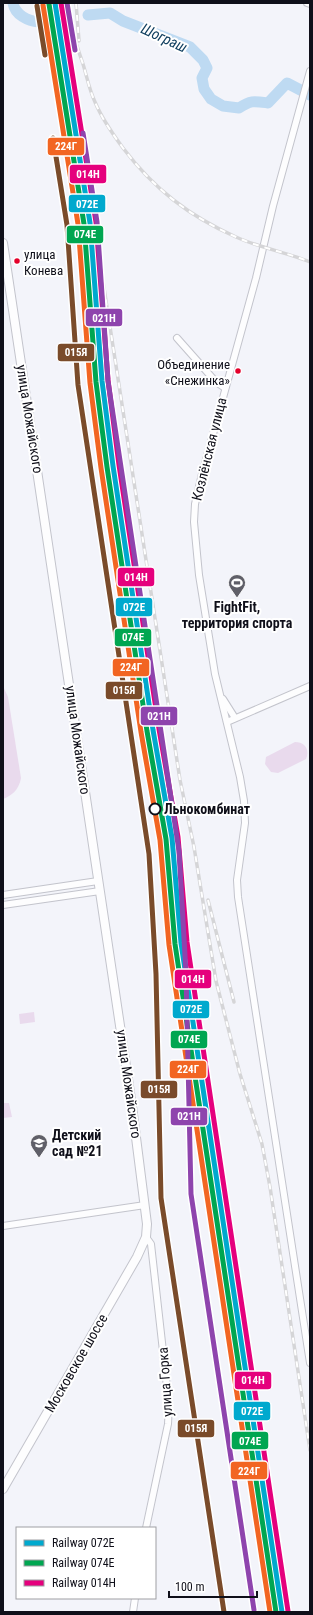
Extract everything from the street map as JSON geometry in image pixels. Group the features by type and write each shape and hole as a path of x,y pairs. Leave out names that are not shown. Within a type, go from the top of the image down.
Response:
{"main road":[{"name":"улица Можайского","path":"3,243 132,1106 145,1205 146,1236"},
{"name":"Московское шоссе","path":"3,1489 137,1258 146,1236"}],"street":[{"name":"Козлёнская улица","path":"310,71 273,206 256,278 202,474 195,504 194,522 199,575 219,693 240,776 244,801 245,823 237,880 238,897 310,1363"},
{"path":"177,338 216,382 225,388"},
{"path":"227,722 310,686"},
{"name":"Козлёнская улица","path":"219,693 235,718"},
{"path":"3,895 98,881"},
{"path":"3,905 100,891"},
{"path":"3,1226 145,1205"},
{"name":"улица Горка","path":"146,1236 151,1244 169,1405 168,1424 146,1527"},
{"path":"133,1612 135,1599"}],"shaded area":[{"path":"3,686 8,697 21,778 15,791 10,796 3,799"},
{"path":"295,742 302,743 306,747 306,759 278,773 271,772 265,764 266,757"},
{"path":"34,1012 35,1022 20,1024 19,1014"},
{"path":"3,1102 9,1103 12,1117 3,1118"}],"waterway":[{"name":"Шограш","path":"13,3 16,11 23,17 39,22"},
{"name":"Шограш","path":"88,15 110,13 123,21 190,47 203,60 207,68 202,78 204,89 211,99 223,106 239,108 253,102 268,103 287,83 310,95"}],"railway":[{"path":"46,3 71,135"},
{"path":"60,3 180,780 194,847 216,981 240,1074 262,1144 270,1187 310,1450"},
{"path":"76,3 79,41"},
{"path":"67,12 90,88 98,108 119,142 147,176 174,200 219,229 245,241 310,262"},
{"path":"167,852 178,924"},
{"path":"208,900 234,1002"}],"rail line":[{"name":"072Е","path":"55,3 90,223 102,381 113,466 153,730 172,838 181,943 282,1612"},
{"name":"014Н","path":"61,3 96,222 108,380 119,465 159,729 178,837 187,942 288,1611"},
{"name":"074Е","path":"49,4 84,224 96,382 107,467 147,731 166,839 175,944 276,1612"}],"transit line":[{"name":"021Н","path":"67,3 75,50"},
{"name":"224Г","path":"43,5 78,224 90,383 101,468 141,732 160,840 169,945 270,1612"},
{"name":"015Я","path":"37,6 45,55"},
{"name":"021Н","path":"83,133 97,222 108,381 179,851 186,973 191,1194 254,1610"},
{"name":"015Я","path":"53,138 67,225 78,385 149,854 156,974 161,1198 224,1612"}],"place":[{"name":"улица Конева","path":"17,261"},
{"name":"Объединение «Снежинка»","path":"238,371"},
{"name":"FightFit, территория спорта","path":"237,598"},
{"name":"Льнокомбинат","path":"155,809"},
{"name":"Детский сад №21","path":"39,1158"}]}
